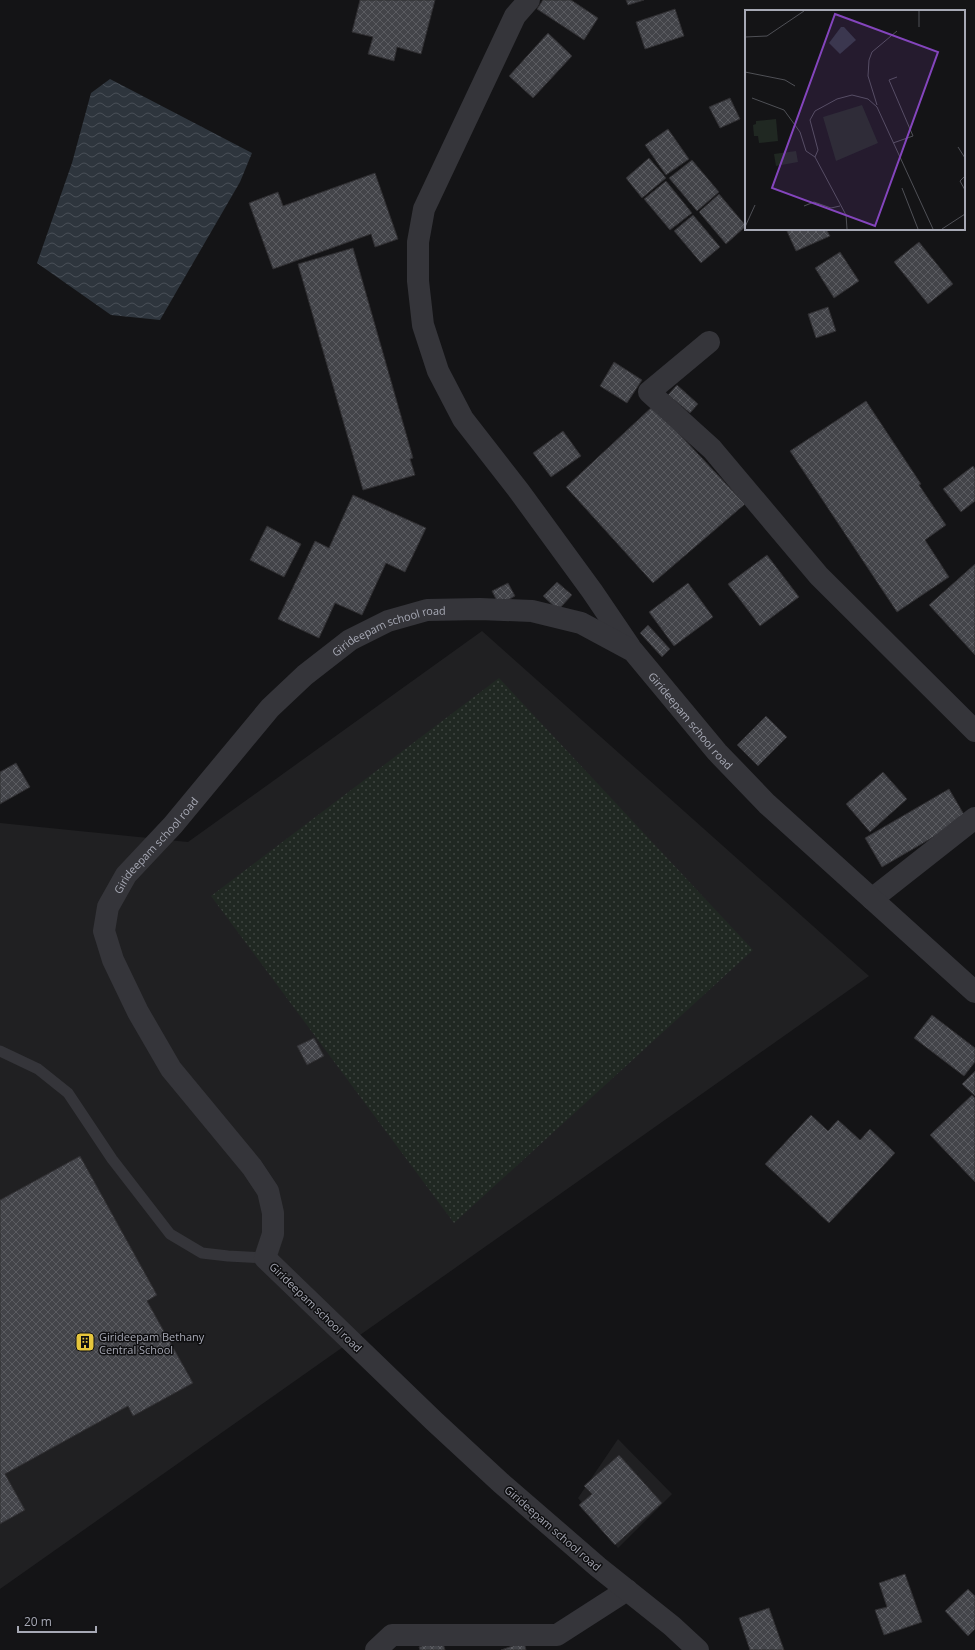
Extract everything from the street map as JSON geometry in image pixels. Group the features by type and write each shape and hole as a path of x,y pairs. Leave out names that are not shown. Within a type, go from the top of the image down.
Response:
{"street":[{"path":"529,0 515,16 424,209 418,242 418,281 423,325 438,371 462,419 519,491 592,591 633,651"},
{"path":"709,342 648,392 712,449 819,576 975,732"},
{"name":"Girideepam school road","path":"698,1650 672,1626 627,1590 507,1488 440,1426 265,1258 274,1234 273,1213 268,1191 252,1167 171,1069 138,1012 113,960 104,931 108,907 126,875 173,825 270,708 305,675 350,640 388,621 427,610 480,609 532,612 581,623 633,651 717,752 767,804 975,992"},
{"path":"872,899 975,818"},
{"path":"376,1650 392,1635 557,1635 627,1590"}],"lane":[{"path":"0,1051 38,1070 68,1094 112,1159 170,1234 202,1253 265,1258"}],"shaded area":[{"path":"482,631 869,976 0,1589 0,823 188,842"},
{"path":"499,678 753,950 454,1223 211,896"},
{"path":"618,1439 672,1494 618,1548 578,1498"}],"water":[{"path":"110,79 252,153 240,182 160,320 111,315 37,263 72,163 91,93"}],"building":[{"path":"360,0 435,0 421,54 397,47 394,61 368,54 373,37 352,32"},
{"path":"543,0 571,0 598,18 584,40 537,9"},
{"path":"626,0 644,0 628,5"},
{"path":"675,9 684,36 645,49 636,22"},
{"path":"548,33 572,56 533,98 509,76"},
{"path":"730,98 740,119 720,128 709,107"},
{"path":"668,129 689,159 666,175 645,145"},
{"path":"649,158 666,178 642,198 626,178"},
{"path":"692,160 719,192 697,211 669,178"},
{"path":"375,173 398,239 375,247 371,234 273,269 249,203 278,192 283,206"},
{"path":"666,181 692,213 670,230 644,199"},
{"path":"719,194 745,225 745,227 726,244 699,212"},
{"path":"693,215 720,247 701,263 674,231"},
{"path":"786,230 827,230 830,236 796,251"},
{"path":"919,242 953,284 928,304 894,262"},
{"path":"353,248 413,458 410,459 415,475 363,490 298,264"},
{"path":"840,252 859,281 834,298 815,268"},
{"path":"828,307 836,331 816,338 808,314"},
{"path":"614,362 642,380 627,403 600,386"},
{"path":"677,385 698,404 690,413 668,395"},
{"path":"866,401 921,484 919,485 946,525 925,540 949,577 897,612 790,451"},
{"path":"653,406 745,504 653,583 566,487"},
{"path":"563,431 581,456 551,477 533,453"},
{"path":"973,466 975,469 975,501 961,512 943,489"},
{"path":"353,495 426,528 405,572 386,563 362,615 335,603 319,638 278,619 315,541 329,548"},
{"path":"267,526 301,544 284,577 250,560"},
{"path":"767,555 799,597 760,626 728,584"},
{"path":"975,564 975,655 929,605"},
{"path":"557,582 572,595 558,610 543,596"},
{"path":"508,583 515,596 499,605 492,591"},
{"path":"688,583 713,617 674,646 649,612"},
{"path":"648,625 670,649 662,657 640,633"},
{"path":"766,716 787,737 758,766 737,745"},
{"path":"16,763 30,787 0,804 0,772"},
{"path":"883,772 907,799 870,832 846,804"},
{"path":"949,789 966,818 882,867 865,838"},
{"path":"932,1015 975,1048 975,1062 964,1076 914,1038"},
{"path":"314,1038 324,1056 307,1065 297,1046"},
{"path":"975,1071 975,1096 962,1084"},
{"path":"972,1095 975,1098 975,1182 930,1135"},
{"path":"811,1115 828,1131 838,1120 860,1140 870,1129 895,1153 829,1223 765,1164"},
{"name":"Girideepam Bethany Central School","path":"80,1156 157,1295 147,1301 193,1383 133,1416 128,1406 5,1474 25,1510 0,1524 0,1200"},
{"path":"619,1455 662,1503 615,1545 579,1505 592,1494 584,1486"},
{"path":"905,1574 922,1622 884,1635 875,1610 887,1607 879,1583"},
{"path":"968,1589 975,1596 975,1629 968,1636 945,1611"},
{"path":"769,1608 784,1650 750,1650 739,1618"},
{"path":"442,1640 445,1650 420,1650 419,1647"},
{"path":"524,1642 526,1650 501,1650"}],"place":[{"name":"Girideepam Bethany Central School","path":"85,1342"}]}
